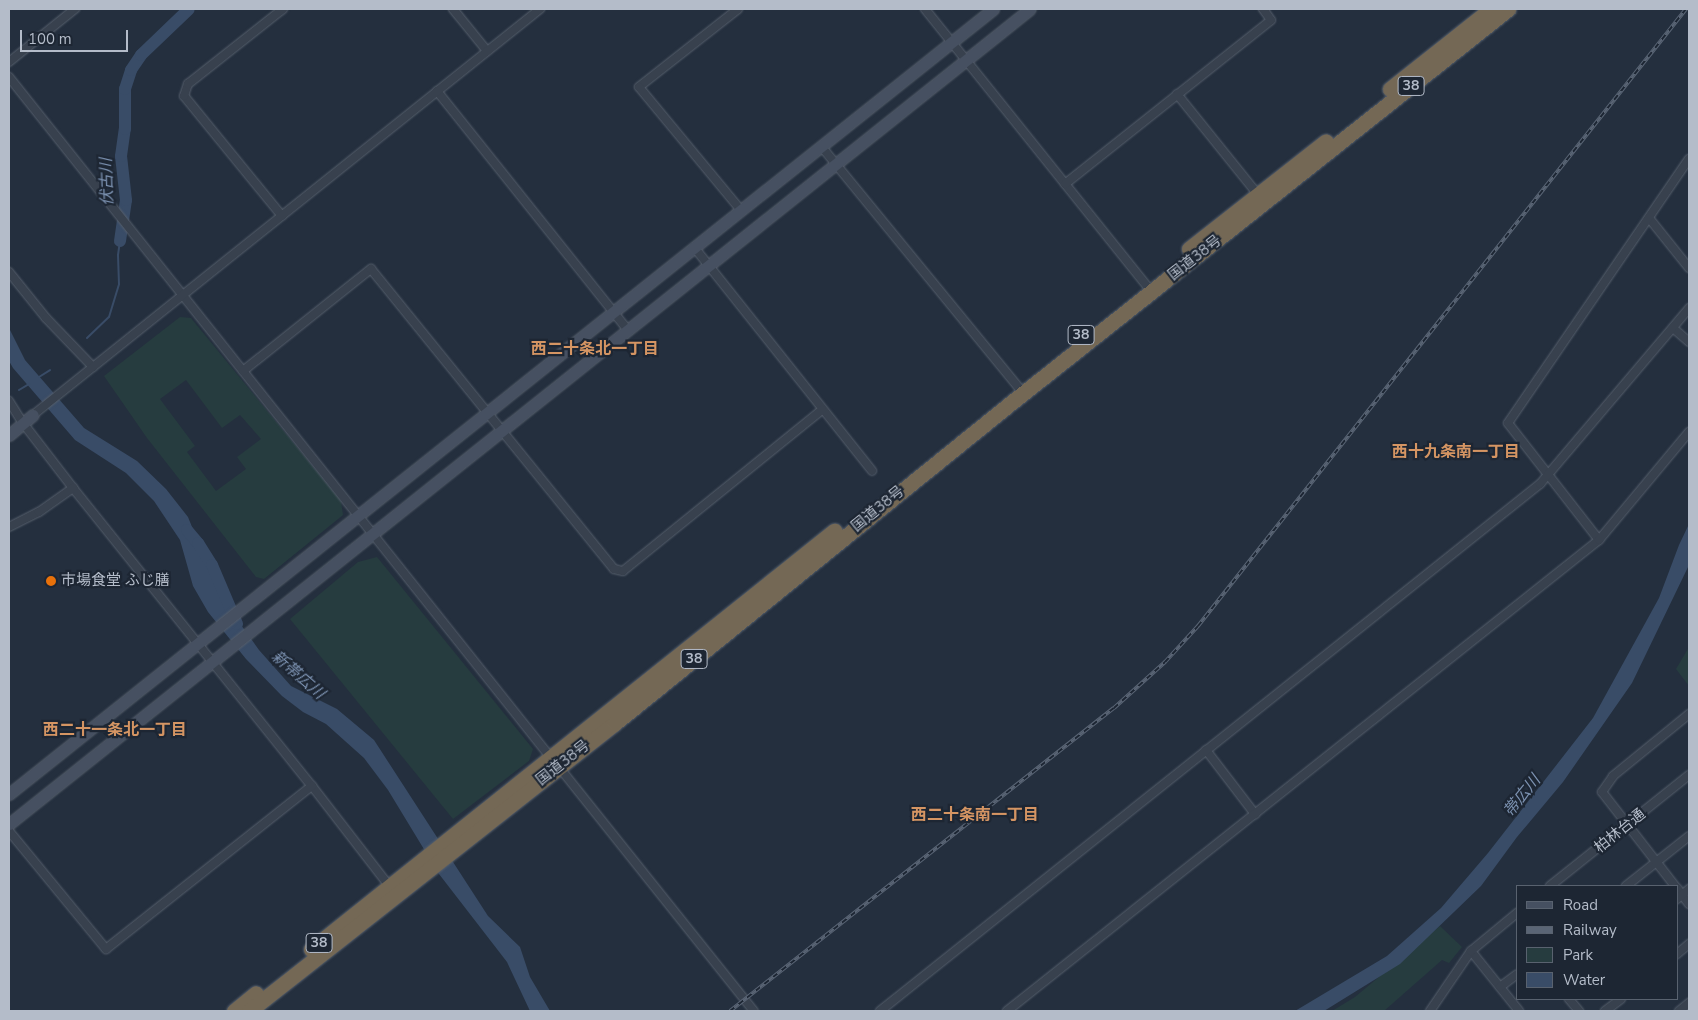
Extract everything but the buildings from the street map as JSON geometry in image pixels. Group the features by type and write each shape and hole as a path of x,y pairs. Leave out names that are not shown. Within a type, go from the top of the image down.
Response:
{"highway":[{"name":"国道38号","path":"234,1011 456,841 1261,198 1483,15 1508,9"},
{"name":"国道38号","path":"249,1011 398,887"}],"street":[{"path":"9,62 75,9"},
{"path":"282,216 184,96 188,84 283,9"},
{"path":"453,9 487,51"},
{"path":"9,435 540,9"},
{"path":"738,9 639,87 740,209"},
{"path":"925,9 1149,288"},
{"path":"9,794 993,9"},
{"path":"9,824 1030,9"},
{"path":"1066,184 1272,20 1263,9"},
{"path":"9,77 754,1011"},
{"path":"437,91 628,330"},
{"path":"1177,94 1261,198"},
{"path":"821,146 1020,390"},
{"path":"1599,540 1508,423 1689,159"},
{"path":"1649,218 1689,268"},
{"path":"694,247 872,472"},
{"path":"243,371 372,269 614,569 623,571 822,410"},
{"path":"9,272 46,318 93,367"},
{"path":"880,1011 1549,476 1689,308"},
{"path":"1673,328 1689,342"},
{"path":"9,401 23,423 73,488 197,644 312,786 398,887"},
{"path":"1007,1011 1599,540 1689,432"},
{"path":"9,527 39,512 73,488"},
{"path":"1674,885 1602,792 1613,776 1689,714"},
{"path":"1206,750 1255,814"},
{"name":"柏林台通","path":"1551,885 1689,775"},
{"path":"9,831 106,949 312,786"},
{"path":"1627,885 1689,836"},
{"path":"1689,890 1680,897 1689,904"},
{"path":"1430,1011 1471,951 1516,913"},
{"path":"1678,953 1689,944"},
{"path":"1471,951 1516,1010"},
{"path":"1500,987 1516,975"},
{"path":"1570,1000 1579,1011"},
{"path":"1605,1011 1619,1000"},
{"path":"1680,1011 1689,1003"}],"green space":[{"path":"180,317 191,318 341,501 343,515 264,579 256,577 147,438 104,376","holes":["186,380 222,428 240,415 261,439 237,457 246,469 216,491 187,452 195,446 160,399"]},
{"path":"377,557 533,749 529,761 453,819 290,619 358,562"},
{"path":"1689,647 1689,686 1676,669"},
{"path":"1440,926 1462,947 1449,963 1442,960 1384,1011 1332,1011 1355,997"}],"water":[{"path":"9,328 25,360 84,428 137,461 166,489 188,517 220,596 259,650 291,686 337,709 374,740 488,916 520,947 530,977 550,1011 530,1011 507,962 439,874 388,790 364,758 326,724 303,712 282,696 246,659 208,612 193,586 180,540 154,501 126,473 75,440 13,368 9,361"},
{"path":"1689,524 1689,565 1632,683 1563,782 1517,837 1481,886 1400,964 1324,1011 1295,1011 1387,956 1441,908 1488,853 1593,718 1659,598"}],"waterway":[{"name":"伏古川","path":"120,241 126,200 121,156 125,129 125,89 131,70 141,55 189,9"},
{"name":"伏古川","path":"87,338 109,317 119,284 118,255 120,241"},
{"name":"伏古川","path":"39,377 50,370"},
{"name":"伏古川","path":"19,390 29,384"},
{"name":"新帯広川","path":"187,530 212,565 237,624"}],"railway":[{"path":"730,1011 1114,708 1165,662 1198,626 1686,9"}],"place":[{"name":"市場食堂 ふじ膳","path":"51,581"}],"district":[{"name":"西二十条北一丁目","path":"595,349"},
{"name":"西十九条南一丁目","path":"1456,452"},
{"name":"西二十一条北一丁目","path":"115,730"},
{"name":"西二十条南一丁目","path":"975,815"}],"water label":[{"name":"帯広川","path":"1522,796"}]}
